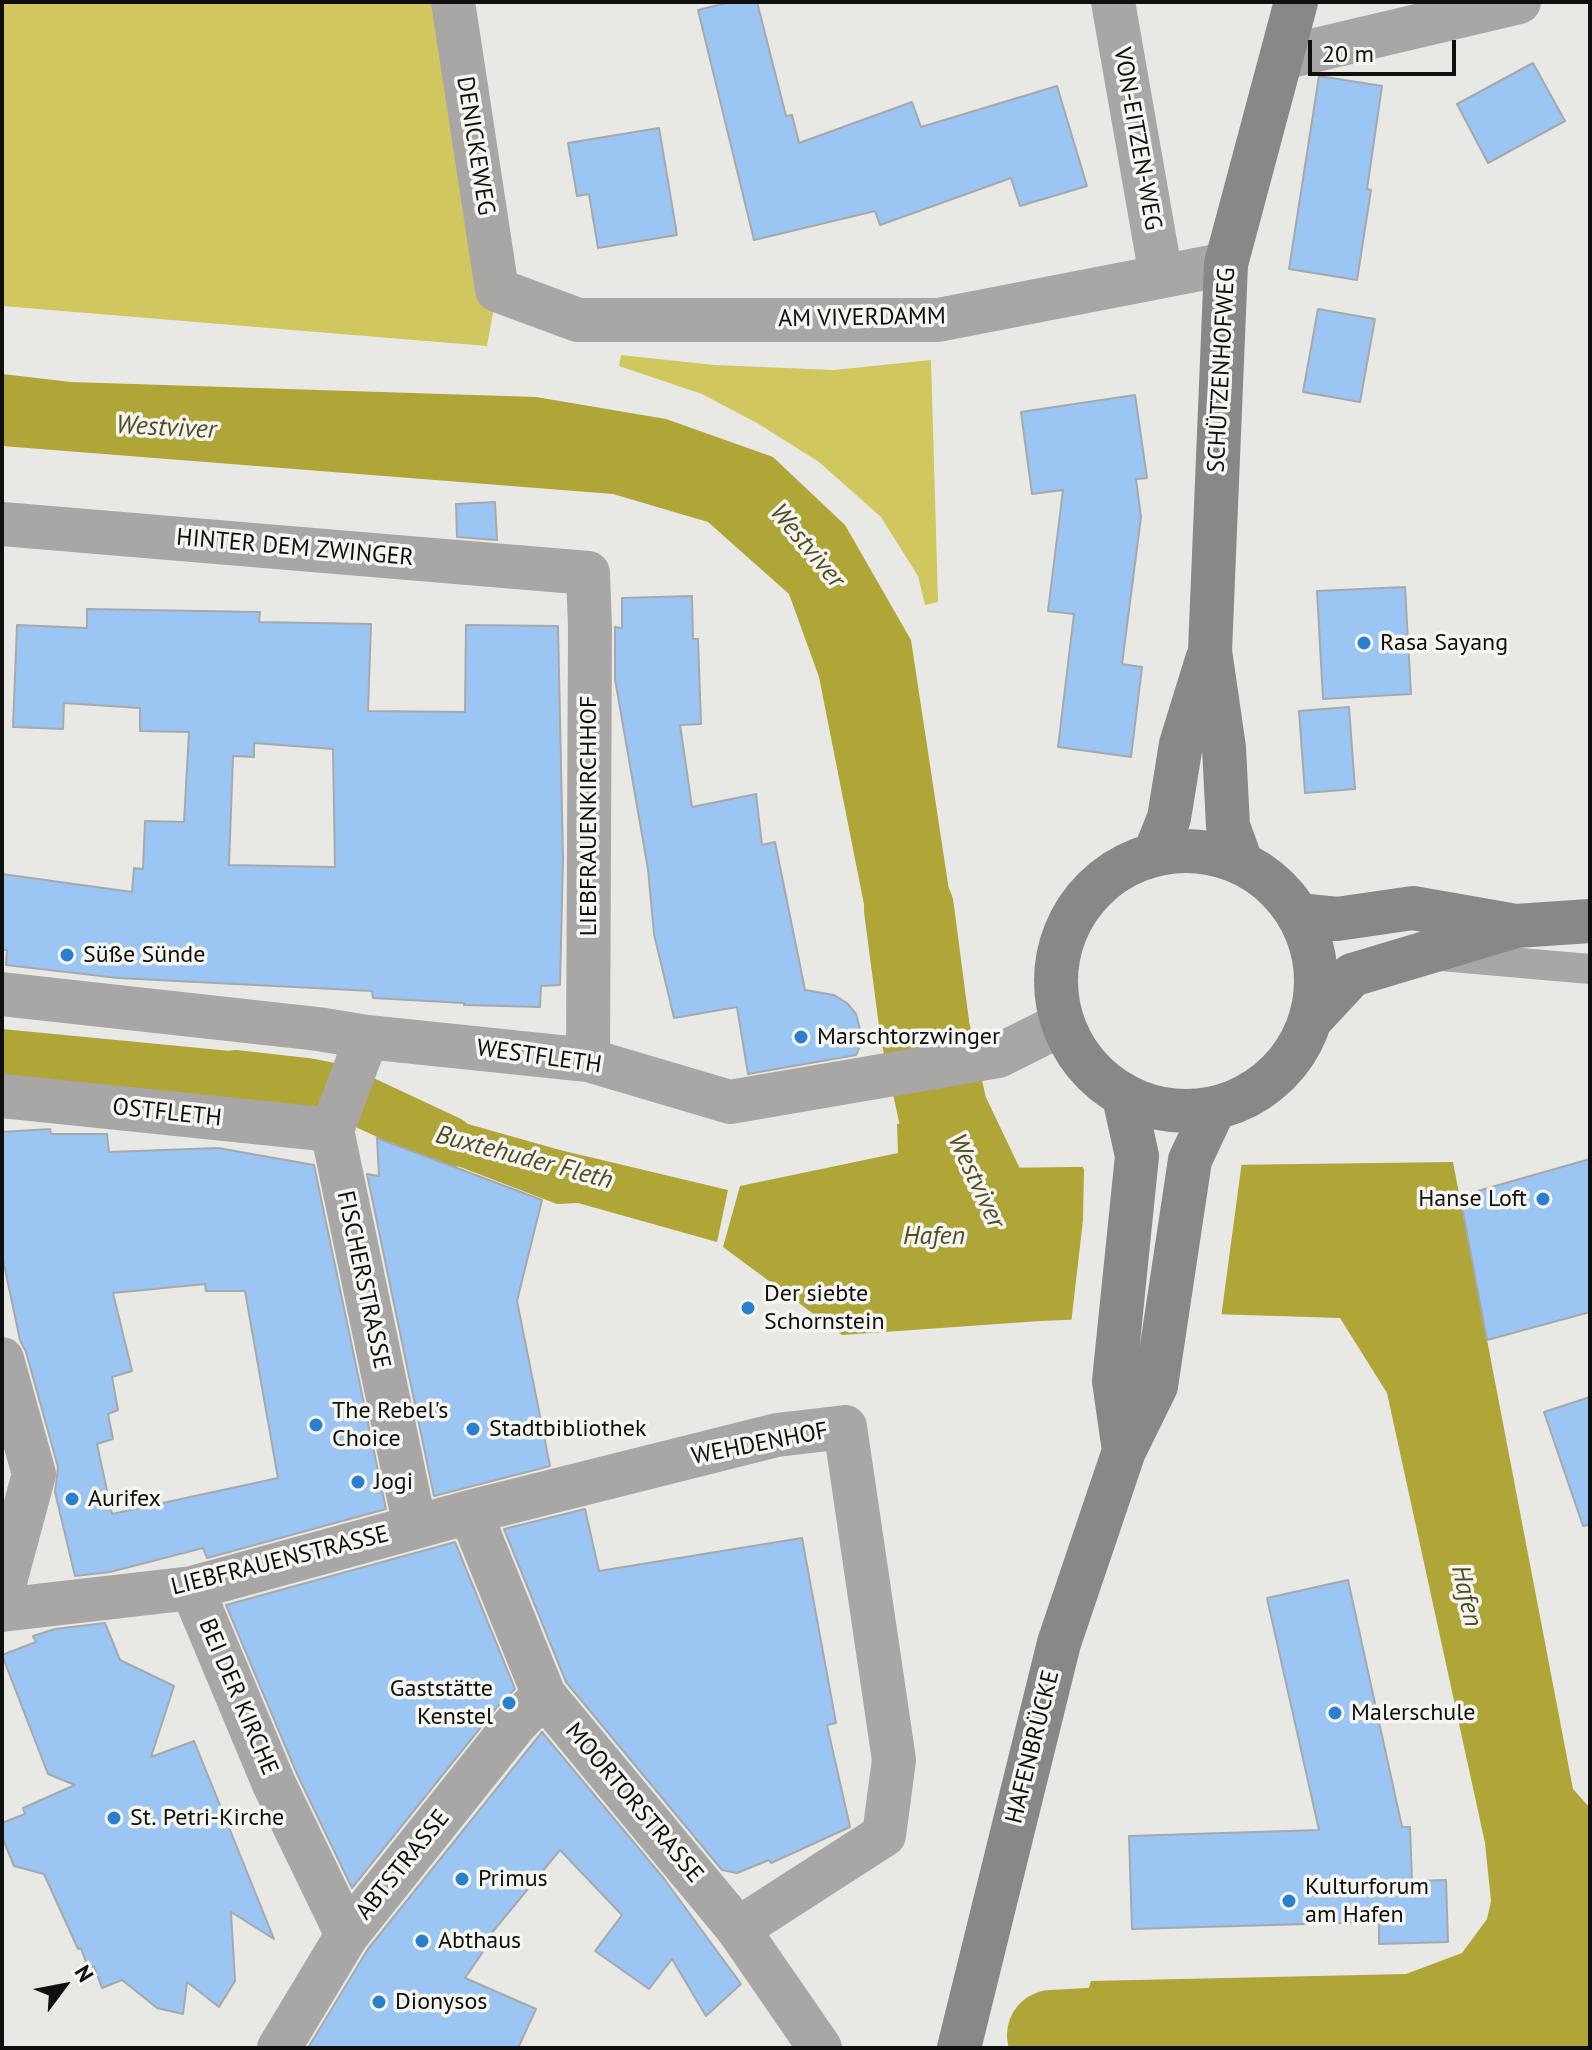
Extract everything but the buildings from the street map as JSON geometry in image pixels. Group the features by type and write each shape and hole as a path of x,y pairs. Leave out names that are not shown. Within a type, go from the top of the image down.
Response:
{"street":[{"name":"DENICKEWEG","path":"453,2 497,290"},
{"name":"VON-EITZEN-WEG","path":"1113,2 1161,276"},
{"name":"SCHÜTZENHOFWEG","path":"1241,862 1228,826 1224,748 1210,651 1226,264 1296,2"},
{"path":"1282,58 1519,2"},
{"name":"AM VIVERDAMM","path":"497,290 578,320 938,320 1226,264"},
{"name":"HINTER DEM ZWINGER","path":"2,524 588,573"},
{"name":"LIEBFRAUENKIRCHHOF","path":"588,573 588,1060"},
{"name":"SCHÜTZENHOFWEG","path":"1155,853 1169,818 1181,744 1210,651"},
{"path":"1198,851 1241,862 1274,884 1299,915 1313,947 1317,982 1312,1018 1298,1050 1275,1077 1246,1098 1214,1109 1183,1113 1152,1108 1124,1097 1097,1078 1076,1053 1062,1024 1055,980 1062,936 1085,897 1116,869 1155,853 1198,851"},
{"path":"1299,915 1337,919 1413,908 1516,926"},
{"path":"1312,1018 1352,975 1516,926 1590,921"},
{"name":"WESTFLETH","path":"2,994 318,1029 362,1048 588,1060 730,1102 1007,1054 1062,1024"},
{"path":"334,1122 362,1048"},
{"name":"OSTFLETH","path":"2,1096 334,1122"},
{"name":"HAFENBRÜCKE","path":"1124,1097 1137,1156 1114,1381 1124,1451"},
{"name":"HAFENBRÜCKE","path":"959,2048 1059,1643 1124,1451 1156,1386 1190,1160 1214,1109"},
{"name":"FISCHERSTRASSE","path":"334,1122 415,1527"},
{"path":"2,1359 34,1474 2,1593"},
{"name":"WEHDENHOF","path":"415,1527 777,1435 845,1427 894,1760 884,1835 738,1929"},
{"name":"MOORTORSTRASSE","path":"470,1512 544,1695 738,1929 820,2048"},
{"name":"LIEBFRAUENSTRASSE","path":"2,1610 192,1588 415,1527"},
{"name":"BEI DER KIRCHE","path":"192,1588 274,1784 347,1935"},
{"name":"ABTSTRASSE","path":"279,2048 347,1935 516,1723 544,1695"}],"lane":[{"path":"1422,954 1590,969"}],"shaded area":[{"path":"2,2 453,2 497,290 487,346 2,306"},
{"path":"621,355 714,365 834,370 931,360 938,602 925,605 918,576 881,517 819,462 757,423 702,394 619,366"}],"water":[{"path":"2,374 71,382 536,397 666,419 773,457 845,525 911,640 969,1022 891,1041 819,677 789,594 708,522 613,494 2,446"},
{"path":"2,1029 293,1057 307,1073 307,1094 300,1103 286,1111 2,1080"},
{"path":"398,1096 436,1115 560,1150 728,1190 717,1242 578,1203 557,1204 379,1136 385,1113"},
{"name":"Hafen","path":"982,1106 996,1168 1453,1162 1573,1789 1590,1808 1590,2048 1070,2048 1091,1981 1406,1974 1462,1953 1487,1919 1491,1901 1485,1843 1387,1393 1340,1318 1213,1314 1040,1321 842,1335 723,1247 740,1186 898,1153 897,1124"}],"pier":[{"path":"1242,1161 1221,1318 1071,1324 1083,1220 1084,1170 1081,1163"}],"waterway":[{"name":"Westviver","path":"909,909 925,1031 943,1112 996,1223"},
{"name":"Buxtehuder Fleth","path":"236,1076 338,1090 449,1142"},
{"name":"Hafen","path":"1052,2035 1198,2027"}],"place":[{"name":"Rasa Sayang","path":"1364,643"},
{"name":"Süße Sünde","path":"67,955"},
{"name":"Marschtorzwinger","path":"801,1037"},
{"name":"Hanse Loft","path":"1543,1199"},
{"name":"Der siebte Schornstein","path":"748,1308"},
{"name":"The Rebel's Choice","path":"316,1425"},
{"name":"Stadtbibliothek","path":"473,1429"},
{"name":"Jogi","path":"358,1482"},
{"name":"Aurifex","path":"72,1499"},
{"name":"Gaststätte Kenstel","path":"509,1703"},
{"name":"Malerschule","path":"1335,1713"},
{"name":"St. Petri-Kirche","path":"114,1818"},
{"name":"Primus","path":"462,1879"},
{"name":"Kulturforum am Hafen","path":"1289,1901"},
{"name":"Abthaus","path":"422,1941"},
{"name":"Dionysos","path":"379,2002"}]}
